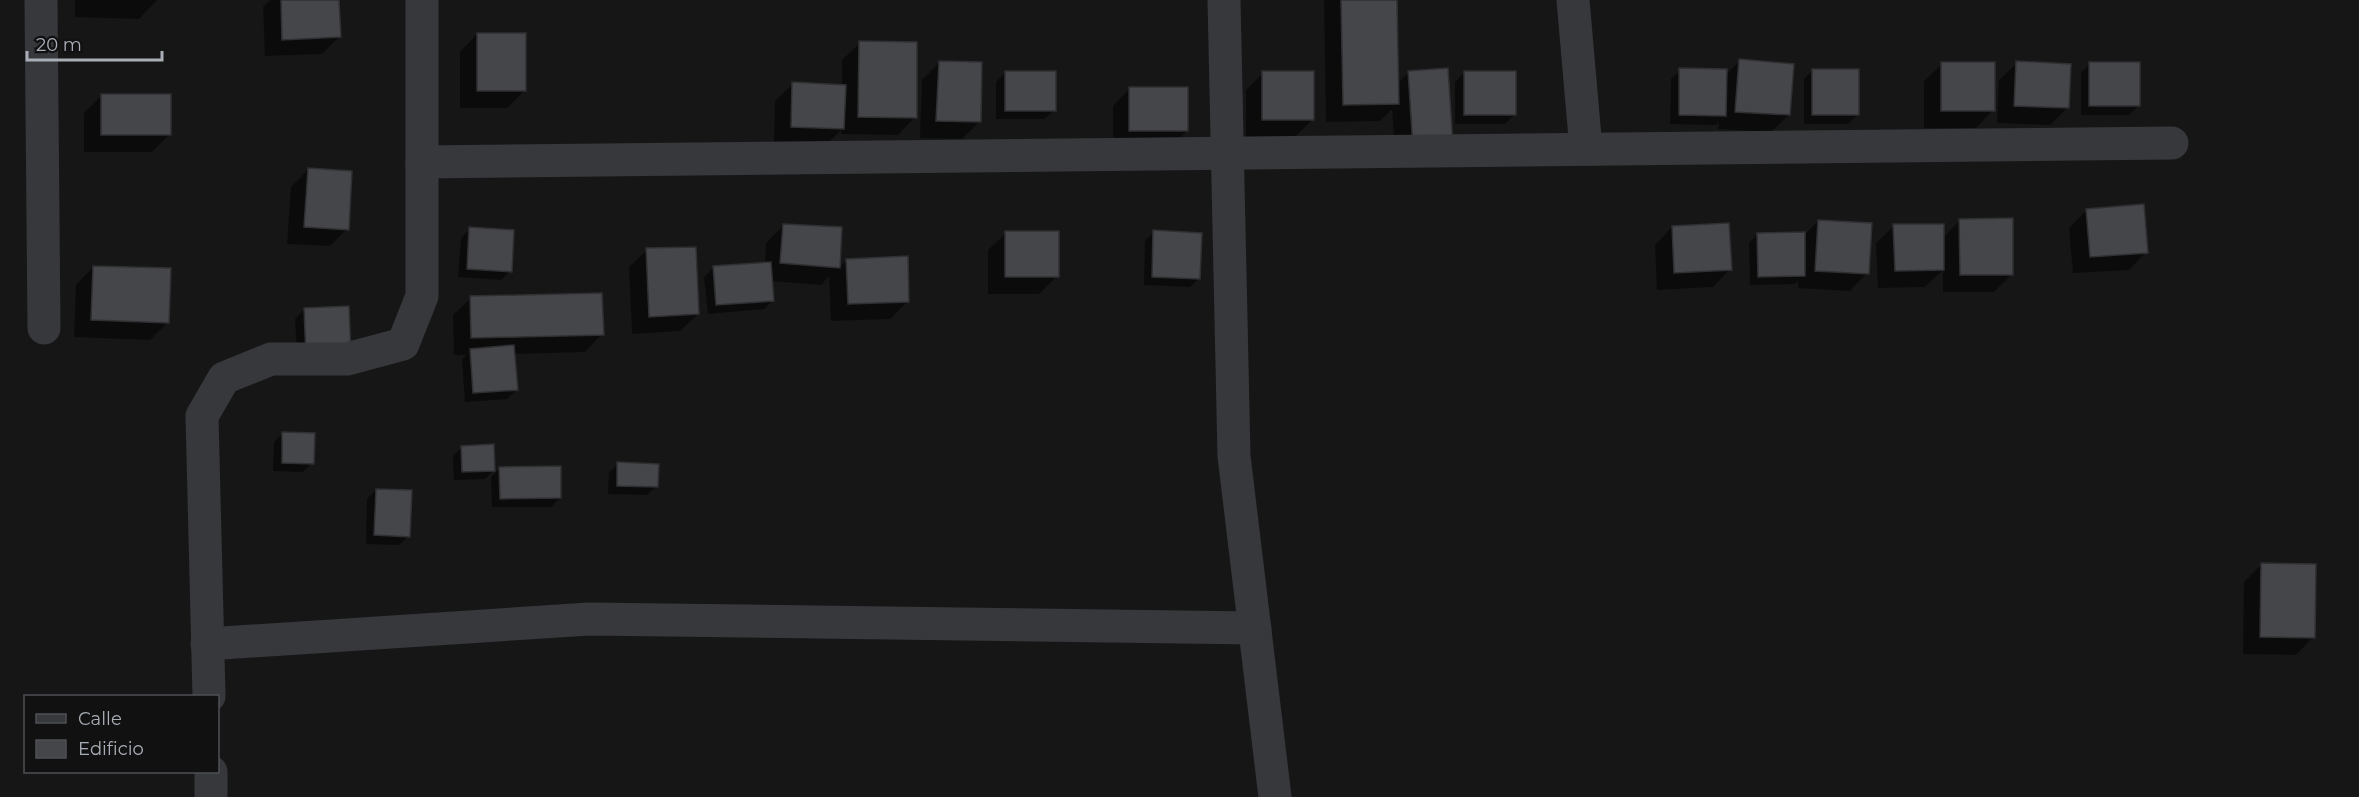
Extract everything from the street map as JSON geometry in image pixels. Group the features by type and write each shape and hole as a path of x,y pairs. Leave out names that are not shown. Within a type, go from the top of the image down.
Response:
{"street":[{"path":"41,0 44,328"},
{"path":"209,695 202,416 224,378 271,359 346,359 403,344 422,296 422,0"},
{"path":"1224,0 1234,456 1275,797"},
{"path":"1573,0 1586,149"},
{"path":"422,162 2172,143"},
{"path":"207,644 589,619 1255,628"},
{"path":"211,773 211,797"}],"building":[{"path":"281,0 339,0 341,37 282,40"},
{"path":"1341,0 1397,0 1399,104 1343,105"},
{"path":"477,33 526,33 526,91 477,91"},
{"path":"859,41 917,42 917,118 858,117"},
{"path":"1739,59 1794,64 1790,115 1735,112"},
{"path":"939,61 982,62 981,122 936,121"},
{"path":"2016,61 2071,64 2069,108 2014,106"},
{"path":"1941,62 1995,62 1995,111 1941,111"},
{"path":"2089,62 2140,62 2140,106 2089,106"},
{"path":"1448,68 1453,145 1413,147 1408,71"},
{"path":"1679,68 1727,69 1726,116 1679,115"},
{"path":"1812,69 1859,69 1859,115 1812,115"},
{"path":"1005,71 1056,71 1056,111 1005,111"},
{"path":"1262,71 1314,71 1314,120 1262,120"},
{"path":"1464,71 1516,71 1516,115 1464,115"},
{"path":"792,82 846,85 844,129 791,127"},
{"path":"1129,87 1188,87 1188,131 1129,131"},
{"path":"101,94 171,94 171,135 101,135"},
{"path":"308,168 352,171 349,230 304,227"},
{"path":"2144,204 2148,253 2090,257 2086,209"},
{"path":"2013,218 2013,275 1960,275 1959,219"},
{"path":"1818,220 1872,223 1869,274 1815,271"},
{"path":"1729,223 1732,270 1674,273 1672,226"},
{"path":"783,224 842,227 840,268 780,263"},
{"path":"1893,224 1944,224 1944,270 1895,271"},
{"path":"469,227 514,230 512,272 467,269"},
{"path":"1153,230 1202,233 1200,279 1152,277"},
{"path":"1005,231 1059,231 1059,277 1005,277"},
{"path":"1805,232 1805,276 1758,277 1757,233"},
{"path":"696,247 699,314 649,317 646,248"},
{"path":"908,256 909,302 848,304 846,259"},
{"path":"771,262 774,301 716,305 713,266"},
{"path":"93,266 171,268 169,323 91,320"},
{"path":"602,293 604,335 471,338 470,296"},
{"path":"349,306 351,355 306,358 304,308"},
{"path":"514,345 518,390 473,393 470,349"},
{"path":"282,432 315,433 314,464 282,463"},
{"path":"494,444 495,471 462,472 461,446"},
{"path":"617,462 659,464 658,487 617,486"},
{"path":"561,466 561,498 500,499 499,467"},
{"path":"376,489 412,490 410,537 374,535"},
{"path":"2261,563 2316,564 2315,638 2260,637"}]}
